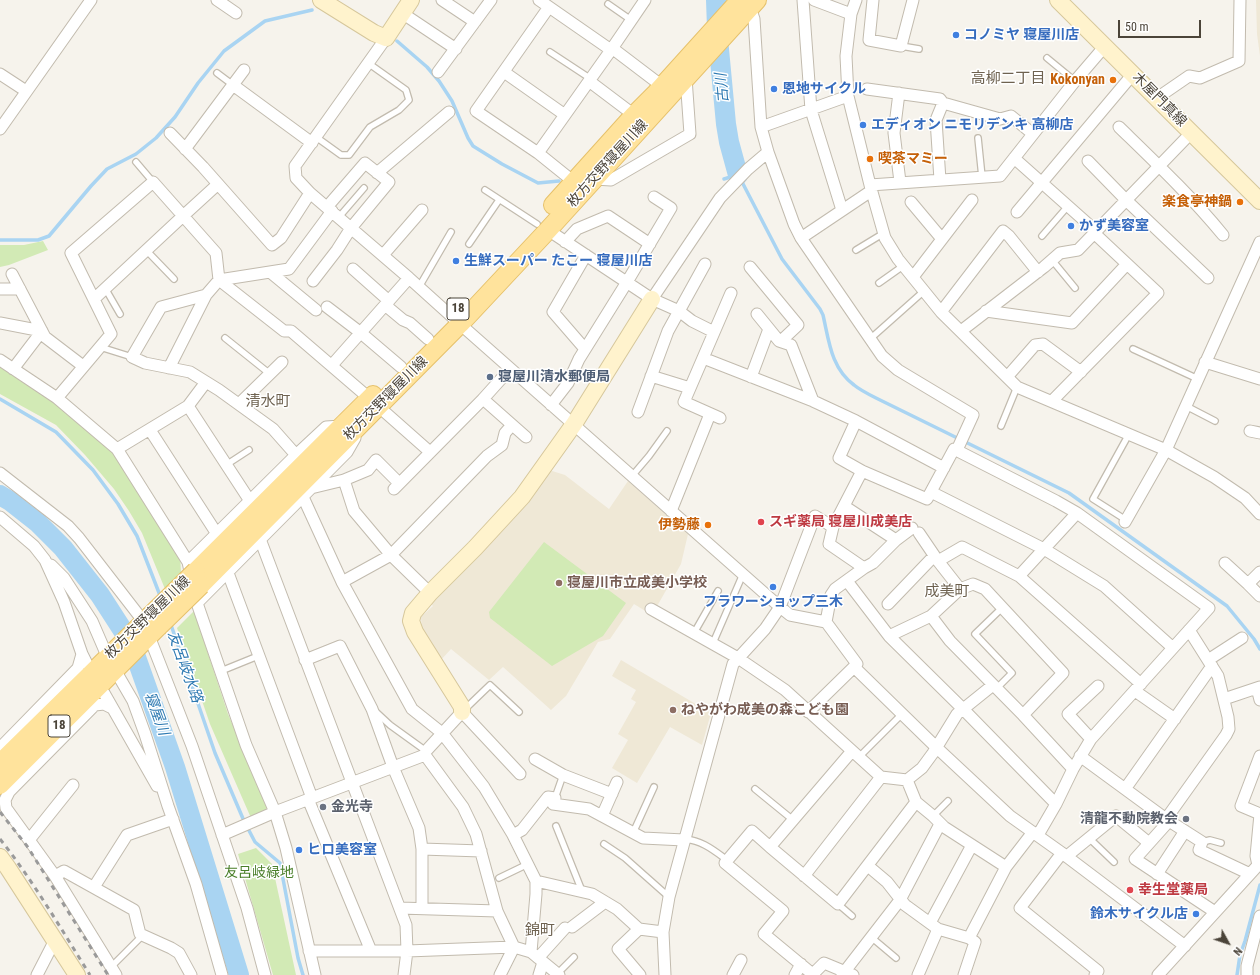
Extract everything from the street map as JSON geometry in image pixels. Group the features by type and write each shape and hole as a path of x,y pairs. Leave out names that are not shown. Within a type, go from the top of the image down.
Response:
{"main road":[{"name":"枚方交野寝屋川線","path":"0,763 113,662 148,628 195,572 341,426 374,402 456,320 542,227 595,179 686,78 708,45 731,29 744,5"},
{"name":"枚方交野寝屋川線","path":"542,227 574,182 634,115 662,86 708,45 744,5"},
{"name":"枚方交野寝屋川線","path":"195,572 362,423 374,402 401,367 428,340 456,320"},
{"name":"枚方交野寝屋川線","path":"0,785 113,662"}],"street":[{"path":"0,129 91,0"},
{"path":"217,0 236,13"},
{"path":"321,0 374,34 386,38"},
{"path":"442,0 475,22"},
{"path":"438,72 491,0"},
{"path":"539,0 612,49 662,86"},
{"path":"538,154 645,0"},
{"path":"803,0 811,110 842,210"},
{"path":"814,0 851,14"},
{"path":"856,0 851,14 846,56 848,96 884,233 888,243 903,266 941,312 1017,387 1166,450 1214,477 1245,498 1260,514"},
{"path":"873,0 869,40 901,46 913,0"},
{"name":"木屋門真線","path":"1058,0 1260,200"},
{"path":"1157,98 1189,76 1200,78 1239,61 1240,0"},
{"path":"456,49 408,3 386,38 295,166 296,178 310,193 383,255 671,512 780,607 790,615 826,622 857,664"},
{"path":"744,5 754,19 761,127 768,152 794,224 801,238 882,356 898,370 973,415 957,449 954,449 927,499 862,471 839,458 856,421"},
{"path":"549,7 476,111 538,154 574,182"},
{"path":"801,238 871,188 900,182 1000,176 1075,81 1105,46"},
{"path":"185,149 244,70"},
{"path":"504,72 565,114"},
{"path":"0,74 26,91"},
{"path":"1017,212 1133,74"},
{"path":"595,179 611,180 690,134 686,78"},
{"path":"590,80 634,115"},
{"path":"233,85 314,140"},
{"path":"867,89 940,99 943,103 1000,119 1011,116 1033,134"},
{"path":"899,93 894,133 900,182"},
{"path":"761,127 848,96"},
{"path":"940,180 936,120 943,103"},
{"path":"377,173 449,112"},
{"path":"1120,127 1212,220 1223,235"},
{"path":"170,133 272,245 281,238 310,193"},
{"path":"961,331 1038,272 1060,253 1078,250 1192,133"},
{"path":"520,774 462,712 462,707 415,632 411,621 413,613 430,593 475,548 522,497 574,424 652,299 720,198 748,169 768,152"},
{"path":"1014,158 1068,206 1158,293 1052,401"},
{"path":"1088,162 1208,278"},
{"path":"169,368 206,295 218,280 289,269 333,212 364,163 389,182 351,228 337,250 313,281"},
{"path":"56,398 111,334 71,253 153,182 216,253 218,280 284,331 291,331 332,365 430,452"},
{"path":"94,299 218,184"},
{"path":"551,405 568,383 579,359 671,208 654,197"},
{"path":"913,277 972,200"},
{"path":"911,202 942,239"},
{"path":"383,255 422,210"},
{"path":"565,242 577,229 608,216 650,244"},
{"path":"542,227 652,299 679,311 692,321 714,332"},
{"path":"941,312 1003,231 1009,236 1038,272"},
{"path":"1125,521 1166,450 1260,242"},
{"path":"585,349 553,312 586,255"},
{"path":"638,412 668,331 705,264"},
{"path":"986,311 1072,323 1127,264"},
{"path":"750,268 798,325 781,341"},
{"path":"353,269 403,320 410,323 428,340"},
{"path":"270,272 316,310"},
{"path":"12,274 45,337 83,366"},
{"path":"332,365 409,278"},
{"path":"0,289 20,289"},
{"path":"671,512 715,416 684,402 731,293"},
{"path":"206,295 161,307 132,357 145,363 190,372 239,404 273,429 296,455"},
{"path":"327,307 361,333 401,367"},
{"path":"757,314 779,341 791,345 813,401"},
{"path":"0,324 42,331"},
{"path":"751,376 769,329"},
{"path":"13,368 42,331"},
{"path":"1007,377 1035,346 1044,344 1081,372"},
{"path":"703,358 813,401 856,421 944,468"},
{"path":"0,360 56,398 117,449 195,572 197,603 246,745 275,812 286,848 315,975"},
{"path":"239,404 282,362"},
{"path":"1205,362 1260,379"},
{"path":"312,488 344,480 368,470 376,460 397,486 483,399 510,369"},
{"path":"651,376 690,388"},
{"path":"117,449 188,406 206,382"},
{"path":"483,399 526,437"},
{"path":"188,406 250,501"},
{"path":"197,603 347,452 362,423"},
{"path":"342,582 391,555 488,456 502,445 505,433 512,425"},
{"path":"195,572 216,534 326,427 341,426"},
{"path":"150,430 216,534"},
{"path":"957,449 1077,513 1209,608 1092,739 1080,756 1056,804 1036,834 1006,867 969,938"},
{"path":"862,471 833,527 829,544 864,568"},
{"path":"0,472 68,526 79,538 148,628 192,746 248,908 265,975"},
{"path":"344,480 354,512 391,555 430,593"},
{"path":"931,492 1044,549 1104,586 1173,648"},
{"path":"303,497 342,582 412,709 442,733 484,787 513,835 528,864 536,881 537,958 539,975"},
{"path":"844,506 896,540"},
{"path":"1019,576 1077,513"},
{"path":"665,975 663,932 669,897 733,664 765,629 780,607 815,516 833,527"},
{"path":"0,518 34,546 45,560 64,578 92,621 133,701 196,884 222,975"},
{"path":"826,622 831,596 835,589 873,563 896,540 916,530 960,589"},
{"path":"260,539 406,925 407,951 404,975"},
{"path":"888,604 936,558 962,547 1019,576 1138,687 1175,719"},
{"path":"0,748 85,659 64,602 45,560"},
{"path":"1225,563 1260,596"},
{"path":"1248,584 1260,572"},
{"path":"228,573 310,799 371,951"},
{"path":"847,581 889,636 1056,804"},
{"path":"889,636 931,616 960,589 973,584 985,589 1063,673 1023,715"},
{"path":"651,609 738,658 785,690 808,712 882,776 907,780 922,768 957,714 995,687"},
{"path":"931,616 950,641 1023,715 1073,769"},
{"path":"1189,630 1218,676 1228,717 1229,728 1226,735 1168,820 1135,859 1215,912"},
{"path":"1125,789 1175,719 1210,663 1242,638"},
{"path":"305,660 340,646 372,709 393,766 419,828 422,849 422,908"},
{"path":"808,712 854,666 936,747 1010,816 1185,946"},
{"path":"1092,739 1068,714 1098,686"},
{"path":"1224,699 1258,688 1260,700"},
{"path":"104,693 168,806"},
{"path":"112,708 104,704 95,705 9,792 5,800 6,808 55,876 113,971"},
{"path":"222,835 275,812 426,753 462,712"},
{"path":"426,753 463,807 476,834 496,911 514,947"},
{"path":"770,847 793,820 856,754"},
{"path":"1080,756 1168,820 1202,842 1199,850 1250,874"},
{"path":"1158,975 1259,864 1256,856 1260,814 1241,806 1260,756"},
{"path":"535,759 563,775 612,794"},
{"path":"804,876 882,776"},
{"path":"907,780 916,802 944,827 1006,867"},
{"path":"602,816 617,782"},
{"path":"29,840 73,785"},
{"path":"513,835 522,830 548,797 555,798 553,804 589,809 643,838 684,840"},
{"path":"916,802 838,904 752,830 725,863 783,911 764,934 813,974 824,963 846,974 871,937 900,900 937,820"},
{"path":"1095,975 1098,971 1020,908 1064,855 1089,838 1116,816 1149,843"},
{"path":"94,887 127,835 173,819"},
{"path":"1157,874 1185,831"},
{"path":"918,975 934,926 972,845"},
{"path":"422,849 481,851"},
{"path":"0,857 77,975"},
{"path":"868,866 887,882 905,905 934,926 969,938 975,942 964,975"},
{"path":"55,876 64,871 134,910 140,934 179,953 191,975"},
{"path":"536,881 592,894 617,909 639,929 663,932"},
{"path":"537,958 569,928 604,902"},
{"path":"400,908 496,911"},
{"path":"1246,975 1260,916"},
{"path":"639,929 618,948 640,975"},
{"path":"37,975 55,940"},
{"path":"309,951 407,951 514,947 537,958 558,974"},
{"path":"500,975 514,947"},
{"path":"733,975 741,960"},
{"path":"795,975 801,964"}],"lane":[{"path":"608,4 631,20"},
{"path":"901,46 919,49"},
{"path":"550,52 590,80"},
{"path":"1047,58 1075,81"},
{"path":"314,140 341,155 349,155 370,127 399,110 408,100 406,90 368,63"},
{"path":"217,73 233,85"},
{"path":"978,138 982,177"},
{"path":"136,162 153,182"},
{"path":"333,212 364,188"},
{"path":"485,190 542,227"},
{"path":"469,244 499,200"},
{"path":"1042,236 1068,206"},
{"path":"419,287 451,232"},
{"path":"856,250 884,233"},
{"path":"146,250 174,279"},
{"path":"1052,260 1075,288"},
{"path":"879,283 903,266"},
{"path":"105,288 120,314"},
{"path":"870,339 924,291"},
{"path":"316,310 327,307"},
{"path":"225,338 270,374"},
{"path":"100,347 132,357"},
{"path":"1132,349 1198,379"},
{"path":"1001,426 1017,387"},
{"path":"1186,406 1215,421"},
{"path":"632,476 667,431"},
{"path":"1125,521 1093,499 1129,434"},
{"path":"226,465 249,450"},
{"path":"713,643 743,574"},
{"path":"694,633 718,592"},
{"path":"995,687 1012,673 975,634 1002,608"},
{"path":"221,672 258,656"},
{"path":"462,712 490,685 519,712"},
{"path":"372,709 390,726 426,753"},
{"path":"856,754 902,714"},
{"path":"555,798 563,775"},
{"path":"633,833 654,787"},
{"path":"755,789 793,820"},
{"path":"937,820 948,801"},
{"path":"556,826 582,892"},
{"path":"1089,838 1114,862"},
{"path":"684,840 689,839 710,847 728,860"},
{"path":"1202,842 1210,840 1221,843"},
{"path":"604,844 625,858 669,897"},
{"path":"499,878 528,864"},
{"path":"838,904 852,916"},
{"path":"113,971 143,935"},
{"path":"871,937 896,958"},
{"path":"558,974 574,957"}],"shaded area":[{"path":"1256,0 1260,0 1260,56 1257,34"},
{"name":"寝屋川市立成美小学校","path":"549,470 565,475 609,509 628,481 688,534 681,564 656,608 647,612 634,604 610,639 598,642 566,696 551,710 503,667 489,680 451,649 440,661 422,632 421,617 433,606 429,602"},
{"path":"621,660 711,713 702,745 670,727 637,783 612,768 628,740 618,734 636,702 631,699 636,690 612,676"}],"green space":[{"path":"43,241 48,250 0,267 0,245 24,245"},
{"path":"0,364 59,404 116,456 180,552 181,574 165,589 142,533 114,489 85,455 56,425 0,394"},
{"path":"544,542 626,603 603,636 552,666 490,618 489,612"},
{"path":"194,611 228,714 267,805 266,812 251,818 210,724 177,628"},
{"name":"友呂岐緑地","path":"256,848 272,864 296,975 273,975 238,854"}],"waterway":[{"name":"古川","path":"716,0 717,28 726,124 729,142 738,175"},
{"path":"0,240 38,240 49,236 107,169 136,154 156,138 175,117 198,83 224,51 265,21 312,10"},
{"path":"397,41 427,67 439,81 452,101 473,146 502,164 538,183 559,181"},
{"path":"724,179 737,175"},
{"path":"741,180 782,259 820,309 823,315 832,353 840,371 846,378 856,387 870,395 1069,493 1227,606 1254,639 1260,649"},
{"name":"友呂岐水路","path":"0,399 56,432 93,470 118,504 137,536 161,598"},
{"name":"寝屋川","path":"0,495 38,523 63,548 100,595 131,643 175,767 239,975"},
{"name":"友呂岐水路","path":"170,622 215,753 244,821 255,842 280,863 298,958 303,975"},
{"path":"1237,975 1240,955 1260,885"}],"railway":[{"path":"0,812 27,846 108,975"},
{"path":"0,839 36,889 90,975"}],"place":[{"name":"コノミヤ 寝屋川店","path":"956,35"},
{"name":"Kokonyan","path":"1113,80"},
{"name":"恩地サイクル","path":"774,89"},
{"name":"エディオン ニモリデンキ 高柳店","path":"863,125"},
{"name":"喫茶マミー","path":"870,159"},
{"name":"楽食亭神鍋","path":"1240,202"},
{"name":"かず美容室","path":"1071,226"},
{"name":"生鮮スーパー たこー 寝屋川店","path":"456,261"},
{"name":"寝屋川清水郵便局","path":"490,377"},
{"name":"スギ薬局 寝屋川成美店","path":"761,522"},
{"name":"伊勢藤","path":"708,525"},
{"name":"寝屋川市立成美小学校","path":"559,583"},
{"name":"フラワーショップ三木","path":"773,587"},
{"name":"ねやがわ成美の森こども園","path":"673,710"},
{"name":"金光寺","path":"323,807"},
{"name":"清龍不動院教会","path":"1186,819"},
{"name":"ヒロ美容室","path":"299,850"},
{"name":"幸生堂薬局","path":"1130,890"},
{"name":"鈴木サイクル店","path":"1196,914"}],"district":[{"name":"高柳二丁目","path":"1008,79"},
{"name":"清水町","path":"268,402"},
{"name":"成美町","path":"947,592"},
{"name":"錦町","path":"540,931"}]}
